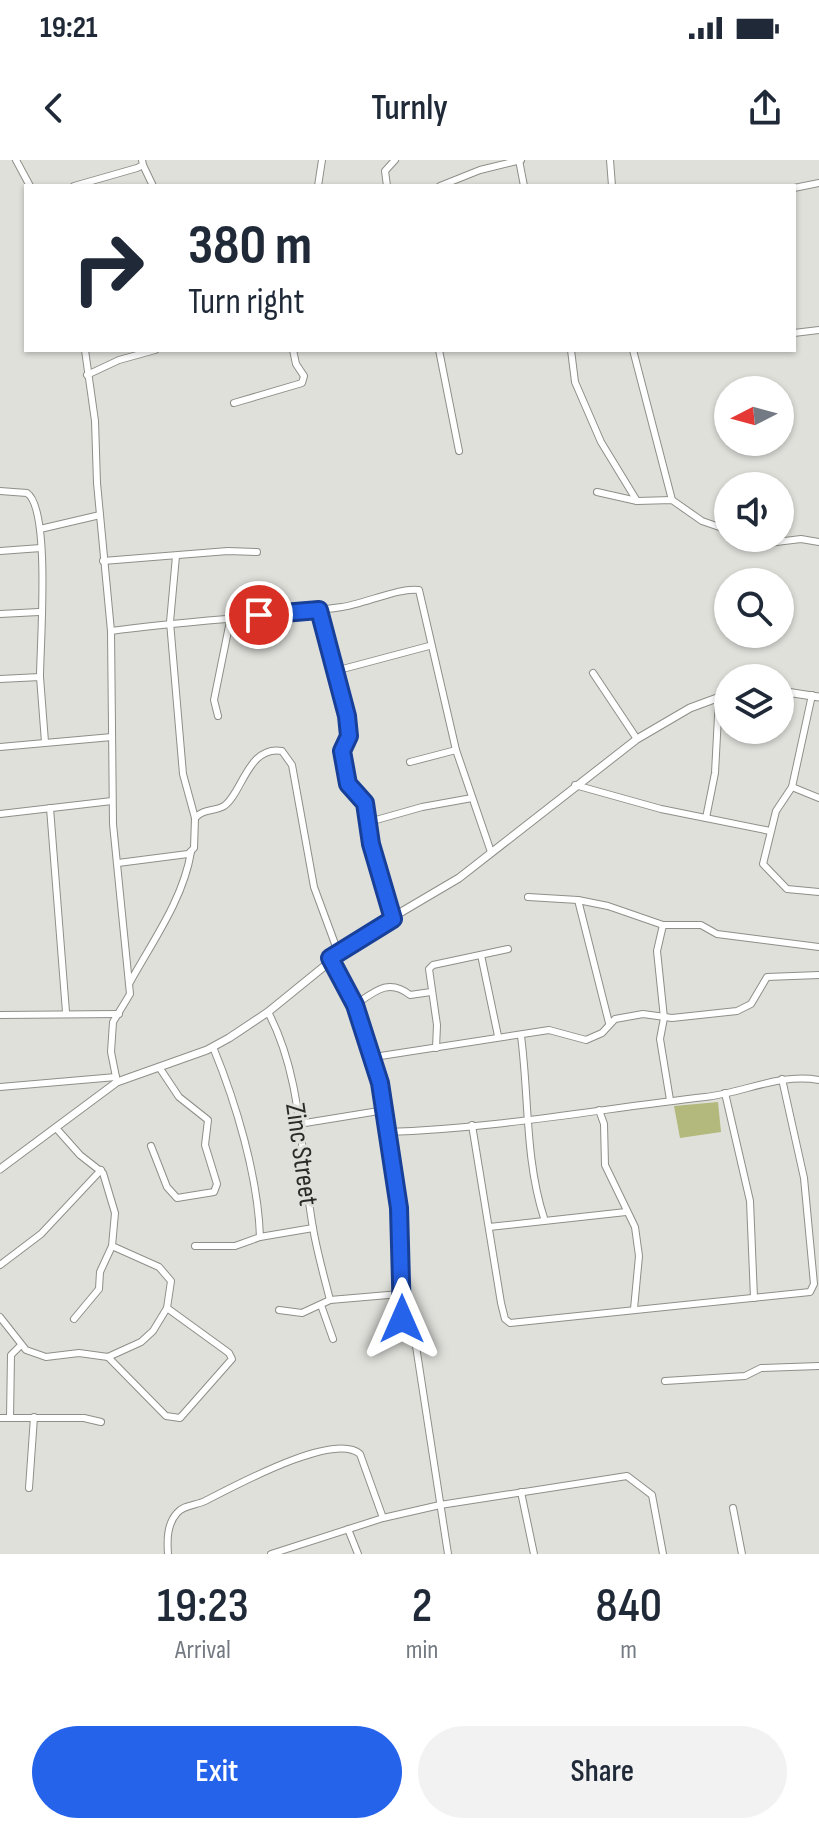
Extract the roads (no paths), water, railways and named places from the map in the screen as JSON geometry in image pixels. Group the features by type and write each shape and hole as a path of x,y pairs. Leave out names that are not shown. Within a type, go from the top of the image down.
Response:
{"street":[{"path":"16,160 29,184"},
{"path":"318,184 322,160"},
{"path":"387,184 385,171 395,160"},
{"path":"453,184 480,170 520,160 524,184"},
{"path":"610,160 612,184"},
{"path":"93,183 142,162 152,184"},
{"path":"796,188 819,183"},
{"path":"796,333 819,330"},
{"path":"85,352 95,421 103,561 111,631 112,801 129,984 129,998 113,1022 111,1035 116,1080"},
{"path":"87,375 119,360 148,352"},
{"path":"234,403 302,383 304,376 296,364 293,352"},
{"path":"439,352 459,451"},
{"path":"571,352 575,382 601,442 637,501"},
{"path":"634,352 672,500"},
{"path":"0,491 19,491 34,498 40,529 40,677 45,742"},
{"path":"597,492 637,501 672,500 702,521 714,525"},
{"path":"40,529 100,515"},
{"path":"794,540 819,542"},
{"path":"0,551 41,548"},
{"path":"103,561 257,552"},
{"path":"129,984 188,872 195,818 183,774 170,622 176,556"},
{"path":"111,631 202,618 230,621 319,610 419,590 429,646 456,750 491,852"},
{"path":"319,610 347,716 349,736 342,751 348,784 365,803 393,919"},
{"path":"0,614 39,612"},
{"path":"218,716 214,700 230,621"},
{"path":"335,671 429,646"},
{"path":"593,673 637,739"},
{"path":"0,679 40,677"},
{"path":"794,693 815,696 792,787 776,811 762,859 765,867 787,889 819,892"},
{"path":"0,1087 116,1080 213,1047 268,1012 338,952 434,896 574,784 637,739 674,715 714,699"},
{"path":"0,747 112,737"},
{"path":"706,818 715,773 717,744"},
{"path":"195,818 227,804 257,759 275,750 282,751 292,765 314,887 338,952"},
{"path":"410,762 456,750"},
{"path":"574,784 770,831"},
{"path":"792,787 819,798"},
{"path":"369,822 422,807 472,798"},
{"path":"0,814 112,801"},
{"path":"50,808 66,1012"},
{"path":"118,863 191,852"},
{"path":"528,897 578,900 608,906 663,925 701,925 717,934 819,947"},
{"path":"578,900 609,1023"},
{"path":"663,925 657,951 664,1018 660,1039 670,1100"},
{"path":"436,1048 437,1025 429,973 433,965 508,949"},
{"path":"481,955 498,1036"},
{"path":"330,958 355,1005 374,1057 385,1110 399,1208 402,1319 416,1346 431,1427 448,1554"},
{"path":"374,1057 549,1030 586,1040 602,1033 609,1023 643,1014 664,1018 737,1011 751,1004 767,977 819,975"},
{"path":"355,1005 385,986 398,986 410,995 431,992"},
{"name":"Zinc Street","path":"268,1012 282,1038 299,1124 313,1228 330,1300"},
{"path":"0,1014 119,1014"},
{"path":"521,1036 528,1093 527,1120 544,1218"},
{"path":"213,1047 230,1089 244,1142 260,1237"},
{"path":"151,1146 167,1187 177,1198 214,1192 217,1184 205,1145 208,1120 179,1097 159,1067"},
{"path":"472,1125 501,1303 505,1319 510,1323 810,1292 814,1284 804,1178 782,1079"},
{"path":"387,1132 527,1120 725,1093 782,1079 819,1080"},
{"path":"0,1169 116,1080"},
{"path":"725,1093 750,1201 754,1298"},
{"path":"299,1124 385,1110"},
{"path":"599,1110 604,1124 605,1165 634,1223 639,1256 634,1309"},
{"path":"56,1128 80,1155 101,1170 115,1213 112,1246 100,1272 99,1289 74,1319"},
{"path":"0,1265 41,1234 101,1170"},
{"path":"489,1227 544,1218 591,1218 626,1212"},
{"path":"195,1246 235,1246 260,1237 313,1228"},
{"path":"0,1317 21,1345 46,1357 79,1353 108,1357 148,1337 167,1308 171,1284 165,1272 112,1246"},
{"path":"279,1310 302,1313 330,1300 400,1294"},
{"path":"321,1305 333,1339"},
{"path":"108,1357 166,1416 180,1418 202,1397 232,1359 229,1353 167,1308"},
{"path":"10,1418 11,1355 21,1345"},
{"path":"0,1355 11,1355"},
{"path":"665,1381 745,1376 761,1368 819,1366"},
{"path":"29,1488 34,1417"},
{"path":"0,1418 101,1422"},
{"path":"168,1554 169,1529 181,1509 238,1486 274,1465 343,1448 360,1454 383,1518"},
{"path":"271,1554 383,1518 440,1505 631,1476 652,1495 663,1554"},
{"path":"521,1492 534,1554"},
{"path":"733,1508 742,1554"},
{"path":"348,1529 358,1554"}]}
